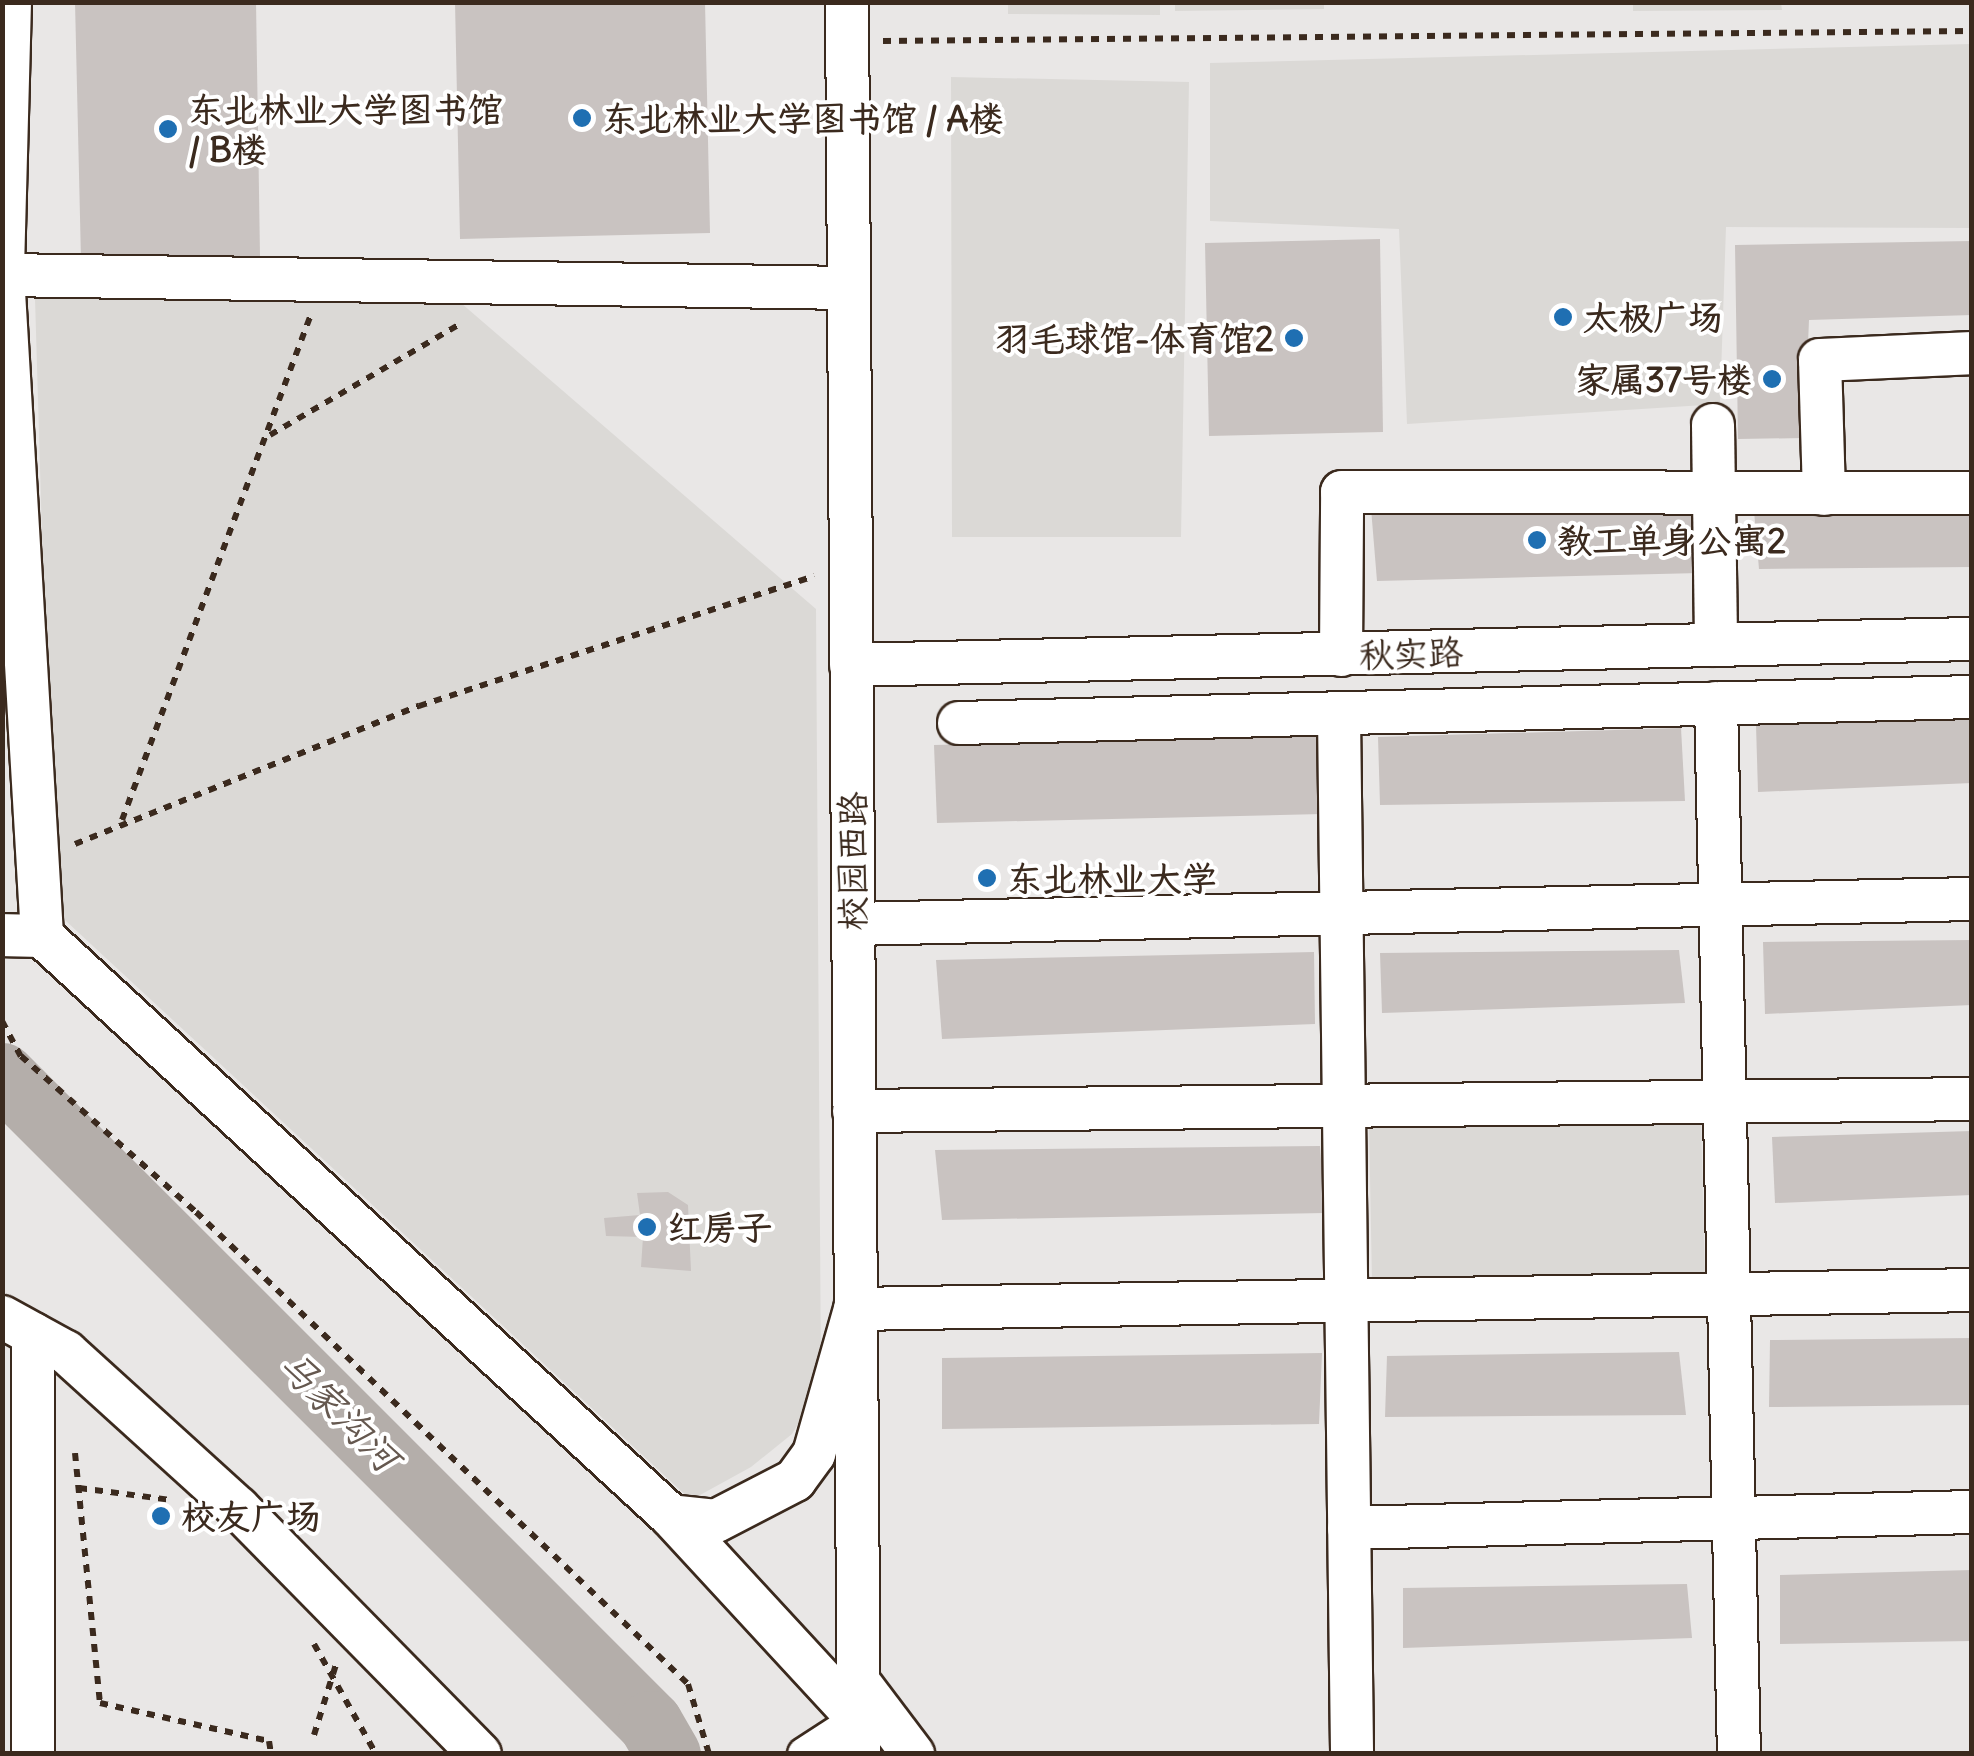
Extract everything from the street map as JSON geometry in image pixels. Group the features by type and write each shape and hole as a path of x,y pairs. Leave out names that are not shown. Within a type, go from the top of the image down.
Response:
{"street":[{"path":"10,2 4,275 40,861 22,935 671,1516 858,1718 913,1754"},
{"name":"校园西路","path":"847,22 858,1718"},
{"path":"4,275 848,288"},
{"path":"1824,494 1820,360 1972,353"},
{"path":"1712,424 1716,645"},
{"path":"1340,655 1342,492 1972,493"},
{"name":"秋实路","path":"851,665 1972,639"},
{"path":"959,723 1972,697"},
{"path":"1716,703 1739,1754"},
{"path":"1339,716 1352,1754"},
{"path":"853,924 1972,898"},
{"path":"854,1111 1972,1099"},
{"path":"671,1516 716,1521 795,1480 814,1454 855,1309 1972,1290"},
{"path":"18,1326 66,1352 195,1469 480,1754"},
{"path":"18,1326 33,1754"},
{"path":"1349,1528 1972,1512"},
{"path":"804,1754 858,1718"}],"path":[{"path":"847,22 1972,32"},
{"path":"122,821 269,435 324,278"},
{"path":"269,435 475,315"},
{"path":"40,861 122,821 419,706 799,576 850,574"},
{"path":"2,1020 21,1056 196,1212 688,1684 709,1754"},
{"path":"75,1449 100,1703 269,1741 271,1754"},
{"path":"79,1488 178,1500"},
{"path":"314,1734 350,1622"}],"shaded area":[{"path":"1324,2 1324,9 1175,11 1175,3"},
{"name":"东北林业大学","path":"3,3 1971,3 1971,1753 3,1753"},
{"path":"1008,3 1160,3 1160,15 1008,14"},
{"path":"1633,3 1781,3 1782,10 1633,11"},
{"name":"太极广场","path":"1971,44 1971,228 1726,227 1720,404 1407,424 1399,229 1210,221 1210,63"},
{"path":"951,77 1189,82 1181,537 952,537"},
{"path":"454,297 816,609 821,1386 792,1434 751,1467 691,1500 53,909 35,298"},
{"path":"1701,1118 1705,1283 1372,1282 1369,1123"}],"building":[{"name":"东北林业大学图书馆 / B楼","path":"75,2 256,2 260,256 81,260"},
{"name":"东北林业大学图书馆 / A楼","path":"455,2 705,2 710,233 460,239"},
{"name":"羽毛球馆-体育馆2","path":"1380,239 1383,432 1209,436 1205,243"},
{"name":"家属37号楼","path":"1972,241 1972,315 1809,320 1804,438 1738,439 1735,245"},
{"path":"1972,497 1972,567 1759,569 1753,499"},
{"name":"教工单身公寓2","path":"1700,501 1700,573 1377,581 1371,508"},
{"path":"1972,715 1972,783 1758,792 1756,725"},
{"path":"1681,728 1685,801 1380,805 1378,737"},
{"path":"1318,736 1322,814 937,823 934,745"},
{"path":"1972,940 1972,1005 1765,1014 1763,942"},
{"path":"1679,950 1685,1003 1382,1013 1380,953"},
{"path":"1314,952 1315,1024 942,1039 936,960"},
{"path":"1972,1131 1972,1195 1775,1203 1772,1137"},
{"path":"1320,1146 1325,1213 942,1220 935,1150"},
{"name":"红房子","path":"668,1192 688,1205 691,1271 641,1267 643,1237 606,1236 604,1218 640,1215 637,1193"},
{"path":"1972,1338 1972,1405 1769,1407 1770,1340"},
{"path":"1679,1352 1686,1415 1385,1417 1387,1356"},
{"path":"1322,1353 1319,1424 942,1429 942,1358"},
{"path":"1972,1570 1972,1641 1780,1644 1780,1575"},
{"path":"1687,1584 1692,1638 1403,1648 1403,1588"}],"waterway":[{"name":"马家沟河","path":"2,1075 650,1723 668,1754"}],"place":[{"name":"东北林业大学图书馆 / A楼","path":"582,118"},
{"name":"东北林业大学图书馆 / B楼","path":"168,129"},
{"name":"太极广场","path":"1563,317"},
{"name":"羽毛球馆-体育馆2","path":"1294,338"},
{"name":"家属37号楼","path":"1772,379"},
{"name":"教工单身公寓2","path":"1537,540"},
{"name":"东北林业大学","path":"987,878"},
{"name":"红房子","path":"647,1227"},
{"name":"校友广场","path":"161,1516"}]}
